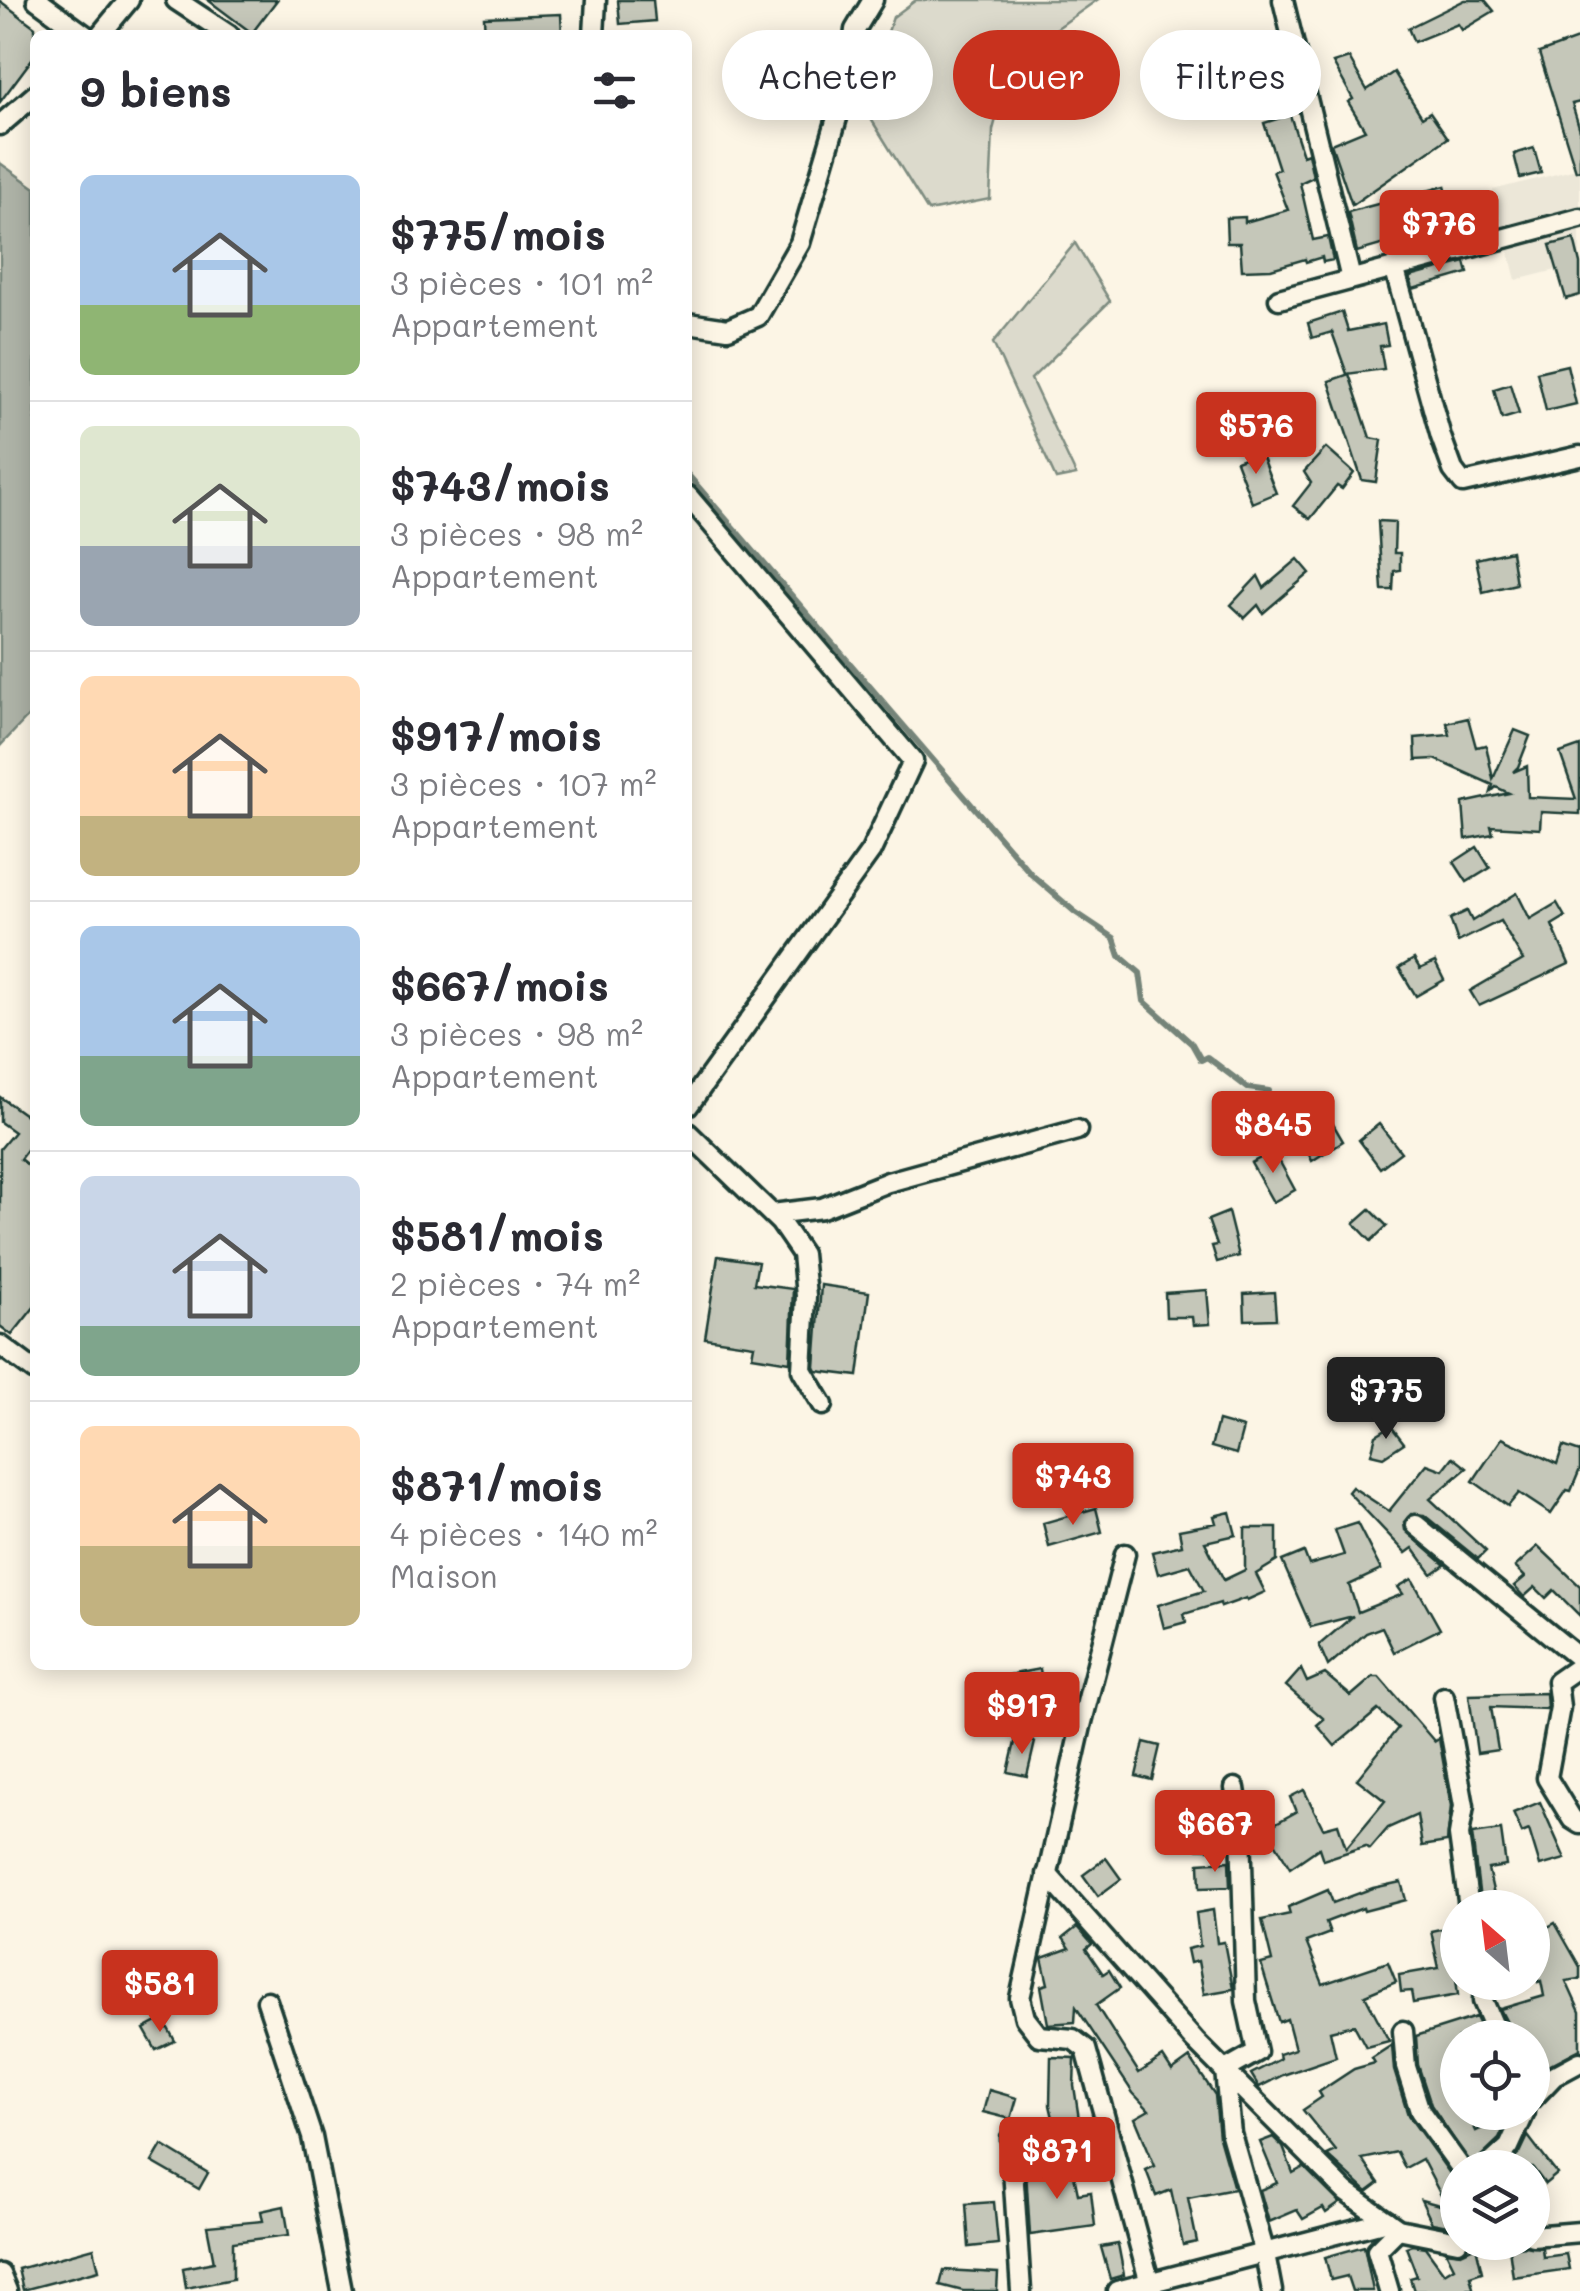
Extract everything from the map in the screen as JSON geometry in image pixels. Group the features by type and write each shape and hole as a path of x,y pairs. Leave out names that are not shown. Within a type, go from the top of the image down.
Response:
{"street":[{"path":"37,0 78,30"},
{"path":"104,30 129,0"},
{"path":"176,0 222,30"},
{"path":"594,30 596,0"},
{"path":"692,324 728,329 758,316 800,243 850,74 855,30 873,0"},
{"path":"1283,0 1351,279"},
{"path":"1,125 30,100"},
{"path":"1280,298 1580,218"},
{"path":"1394,267 1441,436 1453,470 1463,483 1580,456"},
{"path":"692,501 913,761 871,851 692,1100"},
{"path":"772,1214 822,1208 888,1182 1077,1130"},
{"path":"692,1138 772,1214 802,1254 806,1296 802,1370 823,1405"},
{"path":"0,1345 30,1367"},
{"path":"1416,1525 1580,1662 1557,1682 1560,1707 1547,1778 1572,1819 1580,1824"},
{"path":"1125,1554 1046,1874 1020,1998 1025,2018 1039,2036 1073,2039 1086,2049 1151,2288"},
{"path":"1444,1698 1464,1806 1459,1835 1467,1890"},
{"path":"1225,2070 1257,2052 1246,2001 1242,1828 1235,1788"},
{"path":"1046,1874 1225,2070 1346,2192 1392,2225 1440,2237"},
{"path":"267,2001 312,2138 342,2291"},
{"path":"1403,2032 1406,2067 1420,2111 1448,2150"},
{"path":"1550,2080 1580,2062"},
{"path":"1225,2070 1231,2134 1272,2291"},
{"path":"1011,2138 1020,2291"},
{"path":"1117,2291 1151,2288 1265,2254 1392,2225"},
{"path":"1389,2291 1377,2250 1392,2225"},
{"path":"1550,2234 1580,2232"},
{"path":"0,2274 7,2291"}],"shaded area":[{"path":"916,0 1097,0 1054,30 953,30 953,120 996,120 990,199 928,211 872,120 933,120 933,30 889,30 893,17"},
{"path":"0,163 30,184 30,714 0,746"},
{"path":"1580,168 1580,264 1516,280 1493,190"},
{"path":"1075,243 1110,301 1031,379 1076,475 1056,479 993,343"}],"building":[{"path":"208,0 277,0 254,30 248,30"},
{"path":"618,0 653,0 655,21 620,24"},
{"path":"1465,0 1485,0 1494,11 1462,30 1458,24 1414,42 1408,28"},
{"path":"0,1 35,30 30,30 30,62 0,102"},
{"path":"561,14 562,30 485,30 484,17"},
{"path":"1580,38 1580,102 1572,104 1580,130 1580,170 1576,171 1539,53"},
{"path":"1349,58 1367,90 1394,72 1422,117 1430,112 1448,138 1352,205 1331,144 1365,130 1348,102 1353,99 1333,63"},
{"path":"1292,120 1303,155 1308,153 1313,177 1300,183 1313,240 1328,237 1333,260 1323,262 1322,257 1271,269 1242,270 1240,243 1227,243 1226,218 1245,217 1245,222 1288,210 1273,171 1279,169 1264,123"},
{"path":"1534,148 1541,173 1520,178 1514,154"},
{"path":"1445,186 1450,204 1383,222 1388,243 1357,252 1348,212"},
{"path":"1574,239 1580,264 1580,295 1566,299 1550,245"},
{"path":"1465,262 1468,273 1413,289 1410,277"},
{"path":"1342,312 1348,331 1384,324 1388,345 1380,346 1384,369 1347,374 1332,332 1312,338 1308,323"},
{"path":"1567,365 1576,404 1546,411 1537,372"},
{"path":"1349,374 1370,438 1382,440 1376,482 1362,480 1329,381"},
{"path":"1510,384 1519,414 1502,419 1494,389"},
{"path":"1326,448 1354,473 1342,489 1337,486 1310,519 1293,506 1311,483 1304,472"},
{"path":"1260,452 1276,493 1252,503 1236,461"},
{"path":"1378,521 1395,522 1394,553 1400,553 1400,570 1394,571 1393,590 1382,590"},
{"path":"1511,551 1516,584 1483,592 1476,559"},
{"path":"1298,559 1310,573 1263,613 1258,605 1245,618 1231,605 1258,576 1264,588"},
{"path":"1468,718 1476,747 1486,745 1493,779 1515,730 1530,736 1513,772 1527,766 1528,797 1576,799 1560,753 1580,746 1580,814 1541,812 1540,829 1491,826 1493,834 1466,839 1463,803 1509,793 1496,787 1491,792 1493,785 1435,759 1416,760 1415,738 1450,735 1447,723"},
{"path":"1477,847 1490,868 1467,882 1454,862"},
{"path":"1517,893 1530,919 1557,903 1565,917 1552,925 1569,964 1479,1006 1470,991 1523,960 1500,921 1458,942 1450,919 1467,911 1472,921"},
{"path":"1414,959 1420,969 1435,962 1444,980 1416,996 1399,968"},
{"path":"0,1097 30,1118 30,1146 20,1159 30,1167 30,1312 12,1335 0,1326 0,1149 14,1132 0,1122"},
{"path":"1333,1124 1343,1141 1312,1161 1303,1142"},
{"path":"1379,1124 1401,1152 1380,1168 1359,1140"},
{"path":"1274,1151 1295,1190 1273,1202 1251,1163"},
{"path":"1370,1209 1387,1226 1371,1241 1354,1223"},
{"path":"1228,1212 1239,1256 1217,1262 1212,1246 1217,1245 1208,1220"},
{"path":"718,1256 758,1262 754,1284 793,1289 790,1362 752,1356 754,1345 705,1338"},
{"path":"821,1285 869,1292 858,1376 817,1371 815,1367"},
{"path":"1207,1290 1210,1324 1193,1325 1192,1317 1166,1317 1165,1293"},
{"path":"1274,1292 1276,1319 1245,1320 1244,1294"},
{"path":"1218,1421 1243,1428 1236,1454 1211,1447"},
{"path":"1391,1426 1404,1443 1383,1457 1371,1454 1376,1435"},
{"path":"1502,1438 1557,1464 1563,1446 1580,1452 1580,1469 1571,1491 1567,1490 1551,1514 1519,1493 1508,1506 1473,1481"},
{"path":"1453,1457 1467,1468 1430,1499 1486,1551 1478,1559 1424,1515 1411,1514 1404,1522 1405,1530 1445,1565 1432,1574 1413,1548 1406,1553 1348,1492 1352,1487 1389,1511 1427,1464 1443,1470"},
{"path":"1096,1508 1102,1532 1049,1547 1043,1523"},
{"path":"1230,1512 1236,1535 1205,1542 1224,1580 1245,1570 1245,1528 1277,1528 1277,1561 1256,1574 1265,1592 1247,1600 1184,1614 1186,1622 1164,1628 1158,1605 1204,1591 1190,1565 1158,1574 1152,1552 1182,1545 1179,1530 1216,1523 1214,1516"},
{"path":"1357,1523 1381,1570 1349,1585 1358,1612 1403,1594 1398,1587 1412,1579 1440,1629 1394,1652 1382,1627 1366,1633 1328,1666 1319,1645 1353,1616 1311,1627 1282,1561 1304,1552 1309,1565 1344,1555 1335,1530"},
{"path":"1538,1546 1580,1586 1580,1616 1554,1590 1546,1598 1535,1587 1524,1597 1514,1586 1525,1577 1515,1567"},
{"path":"1040,1669 1045,1700 1007,1706 1003,1676"},
{"path":"1301,1669 1307,1682 1325,1674 1351,1696 1373,1677 1379,1677 1434,1741 1439,1738 1451,1806 1447,1842 1422,1846 1417,1815 1388,1828 1370,1849 1366,1846 1323,1860 1319,1848 1290,1868 1267,1828 1296,1812 1290,1797 1304,1790 1323,1828 1338,1824 1346,1848 1385,1801 1357,1779 1398,1728 1378,1710 1335,1746 1317,1725 1324,1719 1286,1686"},
{"path":"1546,1693 1547,1709 1491,1707 1498,1750 1477,1753 1469,1695"},
{"path":"1016,1738 1035,1742 1027,1776 1008,1772"},
{"path":"1144,1742 1160,1746 1152,1780 1136,1776"},
{"path":"1540,1802 1565,1859 1540,1866 1529,1830 1522,1833 1513,1813"},
{"path":"1181,1822 1211,1823 1210,1849 1180,1848"},
{"path":"1501,1830 1506,1866 1488,1869 1493,1890 1479,1890 1472,1834"},
{"path":"1106,1858 1121,1879 1098,1896 1083,1875"},
{"path":"1229,1861 1230,1887 1200,1888 1199,1863"},
{"path":"1401,1882 1406,1900 1364,1911 1363,1908 1326,1922 1330,1933 1306,1942 1323,1984 1388,1962 1396,1982 1365,1995 1389,2041 1366,2047 1354,2025 1330,2031 1336,2057 1259,2087 1251,2074 1280,2059 1279,2054 1295,2049 1287,2019 1279,2022 1261,1964 1272,1961 1262,1920 1290,1914 1288,1907 1328,1890 1333,1903"},
{"path":"1213,1910 1217,1943 1224,1942 1233,1989 1204,1994 1198,1961 1190,1963 1187,1949 1200,1946 1196,1913"},
{"path":"1555,1923 1580,1967 1580,1979 1566,1981 1580,2012 1580,2049 1550,2065 1550,2020 1506,2020 1500,2009 1530,2000 1550,2000 1550,1926"},
{"path":"1077,1927 1092,1944 1086,1949 1103,1974 1109,1970 1120,1988 1096,2005 1139,2073 1163,2057 1172,2071 1190,2058 1215,2095 1219,2137 1234,2189 1188,2198 1197,2242 1183,2245 1171,2190 1156,2196 1146,2170 1155,2166 1135,2118 1149,2110 1133,2093 1076,2007 1075,2022 1048,2024 1041,1986 1048,1984 1042,1958 1070,1948 1063,1938"},
{"path":"1440,1929 1440,1998 1413,2003 1411,1991 1401,1992 1399,1975 1439,1968 1431,1931"},
{"path":"163,2019 175,2041 156,2050 144,2029"},
{"path":"1440,2028 1440,2118 1431,2105 1418,2065 1416,2036"},
{"path":"1392,2045 1394,2070 1408,2115 1440,2160 1440,2194 1422,2159 1405,2168 1397,2152 1362,2159 1379,2183 1367,2192 1327,2155 1336,2151 1303,2110 1322,2097 1319,2092 1354,2069 1375,2063 1372,2058"},
{"path":"1051,2057 1075,2058 1074,2086 1082,2139 1059,2143 1050,2105"},
{"path":"989,2090 1017,2098 1011,2119 983,2112"},
{"path":"1448,2130 1503,2130 1487,2150 1461,2150"},
{"path":"1528,2136 1539,2150 1521,2150"},
{"path":"1273,2137 1283,2147 1293,2173 1304,2167 1340,2203 1326,2213 1323,2208 1303,2219 1297,2210 1269,2222 1260,2190 1277,2183 1260,2142"},
{"path":"162,2145 208,2173 199,2189 152,2162"},
{"path":"1072,2166 1078,2194 1091,2192 1095,2226 1030,2235 1026,2171"},
{"path":"1421,2200 1440,2205 1440,2225 1432,2223"},
{"path":"994,2202 998,2244 969,2247 966,2204"},
{"path":"284,2206 289,2235 233,2242 233,2279 186,2288 183,2268 214,2262 207,2226 263,2221 261,2211"},
{"path":"1118,2244 1124,2275 1110,2279 1101,2247"},
{"path":"1364,2246 1373,2291 1352,2291 1347,2276 1331,2280 1325,2257"},
{"path":"1406,2247 1425,2247 1444,2273 1454,2267 1450,2260 1479,2260 1482,2272 1470,2276 1473,2288 1414,2291 1410,2278 1417,2276"},
{"path":"94,2248 99,2270 23,2290 18,2269"},
{"path":"1566,2254 1569,2269 1513,2277 1511,2260 1550,2260 1550,2256"},
{"path":"944,2270 998,2273 997,2291 963,2291 940,2285"}],"waterway":[{"path":"692,480 1032,875 1075,912 1114,938 1120,956 1140,973 1144,1001 1192,1044 1201,1060 1207,1057 1248,1088 1269,1091"}]}
